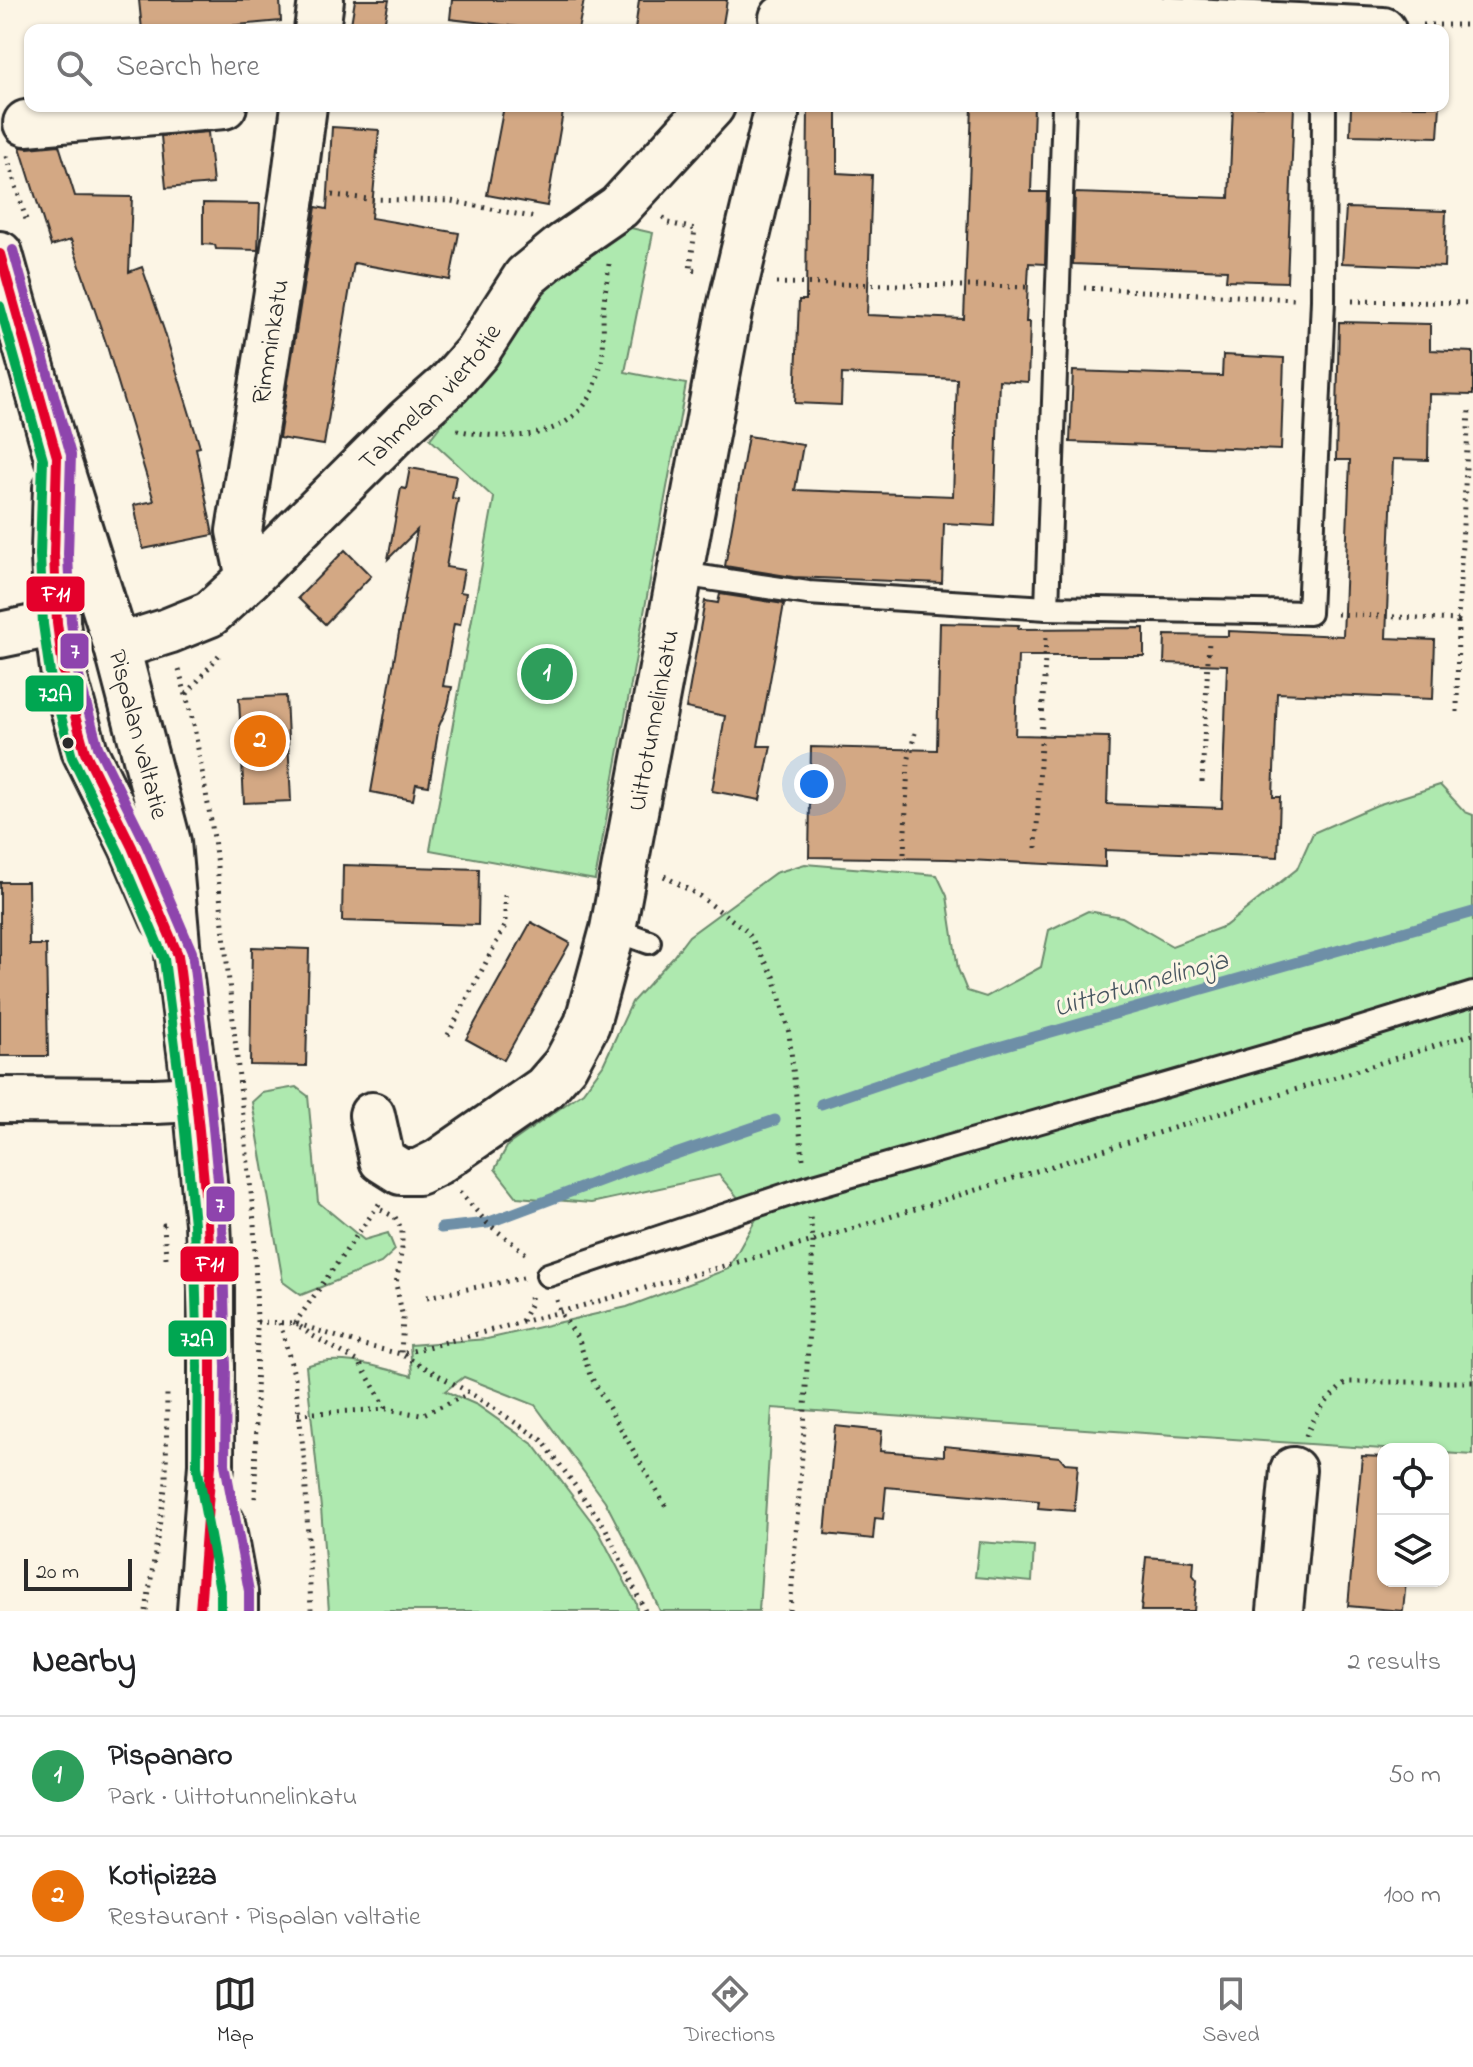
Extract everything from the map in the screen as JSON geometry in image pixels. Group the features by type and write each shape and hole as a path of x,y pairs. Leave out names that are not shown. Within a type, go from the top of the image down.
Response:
{"street":[{"path":"318,24 321,0"},
{"path":"780,16 1067,23 1360,23"},
{"path":"26,123 154,112"},
{"name":"Rimminkatu","path":"249,578 239,531 303,112"},
{"name":"Tahmelan viertotie","path":"117,647 210,614 407,421 449,384 477,352 526,276 619,207 706,112"},
{"name":"Uittotunnelinkatu","path":"410,1175 545,1088 565,1065 631,936 647,741 729,312 776,112"},
{"name":"Pispalan valtatie","path":"0,254 57,457 117,647 168,842 208,1223 211,1288 211,1465 200,1611"},
{"path":"57,457 54,554 28,629 64,676 85,752 132,847 178,955"},
{"path":"0,1100 196,1099"},
{"path":"372,1115 382,1160 410,1175"},
{"path":"211,1465 235,1594 235,1611"},
{"path":"1280,1611 1293,1470"}],"lane":[{"path":"1047,608 1064,112"},
{"path":"681,574 808,593 1047,608 1309,613 1323,300 1324,112"},
{"path":"548,1275 807,1188 1473,994"}],"path":[{"path":"1360,23 1416,24"},
{"path":"1449,25 1473,25"},
{"path":"369,199 451,201"},
{"path":"668,223 695,229 690,270 704,272"},
{"path":"762,283 1057,287 1323,300 1472,303"},
{"path":"1457,712 1458,620 1469,410"},
{"path":"1036,848 1047,608"},
{"path":"1202,782 1210,611"},
{"path":"1309,613 1458,620"},
{"path":"904,854 908,762 915,733"},
{"path":"448,1035 505,926 505,890"},
{"path":"401,1354 813,1241 1473,1034"},
{"path":"295,1323 376,1207 410,1175 460,1192 487,1223 548,1275"},
{"path":"376,1207 395,1217 402,1230 396,1284 403,1318 401,1354"},
{"path":"164,1225 167,1268"},
{"path":"427,1297 518,1278 548,1275"},
{"path":"518,1278 524,1286"},
{"path":"522,1322 531,1303 530,1293"},
{"path":"560,1312 579,1340 590,1375 667,1509"},
{"path":"257,1322 295,1323 401,1354 470,1393 542,1440 605,1527 645,1611"},
{"path":"280,1323 295,1378 305,1466 311,1611"},
{"path":"295,1323 359,1362 387,1409"},
{"path":"1293,1470 1309,1428 1332,1394 1347,1382 1473,1382"},
{"path":"146,1611 166,1482 167,1389"},
{"path":"298,1414 387,1409 421,1415 470,1393"}],"green space":[{"path":"631,228 653,233 625,372 686,384 595,880 430,850 494,498 430,439 553,282"},
{"path":"1440,785 1465,812 1473,815 1473,1455 1449,1453 1449,1443 1377,1443 1377,1449 772,1408 759,1611 660,1611 605,1501 535,1405 464,1377 445,1391 477,1405 534,1445 598,1530 636,1603 637,1611 329,1611 306,1366 346,1361 412,1376 410,1345 487,1339 627,1307 728,1269 756,1219 719,1175 591,1203 517,1197 495,1169 508,1145 583,1092 603,1065 632,1002 689,936 775,873 805,864 937,875 947,896 958,969 967,991 986,997 1041,967 1049,930 1088,911 1122,917 1172,946 1225,926 1297,869 1313,833 1377,805"},
{"path":"296,1087 308,1096 318,1202 364,1240 388,1233 395,1250 381,1263 301,1295 283,1282 252,1102 262,1093"},
{"path":"979,1542 1034,1546 1032,1582 975,1577"}],"building":[{"path":"139,0 280,0 281,21 141,24"},
{"path":"355,0 389,0 384,24 351,24"},
{"path":"452,0 584,0 579,24 492,24 450,19"},
{"path":"639,0 727,0 723,24 636,24"},
{"path":"503,112 563,112 547,206 487,195"},
{"path":"808,112 837,112 837,173 872,175 867,315 964,319 972,112 1034,112 1031,192 1047,192 1045,264 1029,263 1026,322 1030,322 1028,382 999,380 994,526 944,523 942,583 793,577 725,566 748,436 803,445 795,490 953,496 957,379 842,374 841,405 795,403 799,300 806,300"},
{"path":"1233,112 1294,112 1287,282 1226,280 1227,270 1073,264 1075,193 1229,198"},
{"path":"1351,112 1440,112 1438,137 1350,135"},
{"path":"332,127 379,130 371,218 459,233 450,280 354,263 324,445 279,438 316,207 327,209"},
{"path":"208,132 213,184 166,188 161,136"},
{"path":"59,145 75,196 132,197 129,272 142,267 164,330 200,447 196,448 213,535 143,549 134,505 154,501 106,343 71,240 51,246 20,147"},
{"path":"203,203 260,204 258,250 216,249 215,245 203,244"},
{"path":"1346,208 1446,211 1444,267 1342,263"},
{"path":"1339,322 1430,324 1430,350 1473,352 1473,395 1429,394 1428,460 1393,459 1386,638 1435,640 1433,699 1277,693 1273,797 1280,797 1278,857 1105,850 1105,867 949,859 809,857 811,747 937,750 940,623 1019,625 1018,629 1144,628 1144,656 1018,656 1015,735 1109,737 1107,804 1222,808 1227,665 1164,663 1165,635 1228,636 1228,631 1343,636 1350,460 1336,460"},
{"path":"1223,355 1284,358 1281,450 1070,442 1073,371 1222,376"},
{"path":"410,468 456,476 452,498 458,499 446,567 464,570 460,592 466,593 460,625 454,624 443,686 452,687 439,726 429,786 416,784 413,800 371,792 417,530 388,559 401,488 406,489"},
{"path":"345,550 371,576 325,624 298,598"},
{"path":"720,594 784,604 758,746 771,746 760,800 712,791 725,716 686,708 705,601 718,603"},
{"path":"286,696 291,801 244,803 239,698"},
{"path":"343,865 479,869 478,925 342,921"},
{"path":"0,882 28,882 29,945 46,945 48,1056 0,1056"},
{"path":"531,922 570,943 504,1060 466,1039"},
{"path":"252,947 309,949 306,1066 250,1065"},
{"path":"835,1426 882,1431 880,1451 944,1456 944,1446 1060,1457 1065,1463 1078,1464 1074,1511 1038,1508 1039,1501 886,1487 883,1519 875,1518 873,1539 825,1534"},
{"path":"1362,1456 1377,1457 1377,1587 1405,1587 1403,1611 1348,1606"},
{"path":"1146,1557 1194,1561 1193,1575 1197,1580 1194,1611 1141,1611"}],"waterway":[{"name":"Uittotunnelinoja","path":"821,1104 939,1064 1473,912"},
{"name":"Uittotunnelinoja","path":"441,1228 487,1223 775,1120"}],"transit line":[{"name":"7","path":"13,250 71,455 68,554 71,622 78,673 98,747 145,842 192,952 222,1222 225,1464 249,1591 249,1611"},
{"name":"F11","path":"0,254 57,457 54,554 57,623 64,676 85,752 132,847 178,955 196,1099 211,1288 211,1465 200,1611"},
{"name":"72A","path":"0,306 43,459 40,555 43,624 51,680 72,757 119,853 164,959 194,1224 197,1466 221,1595 221,1611"}],"place":[{"name":"Pispanaro","path":"547,674"},
{"name":"Kotipizza","path":"260,741"}]}
